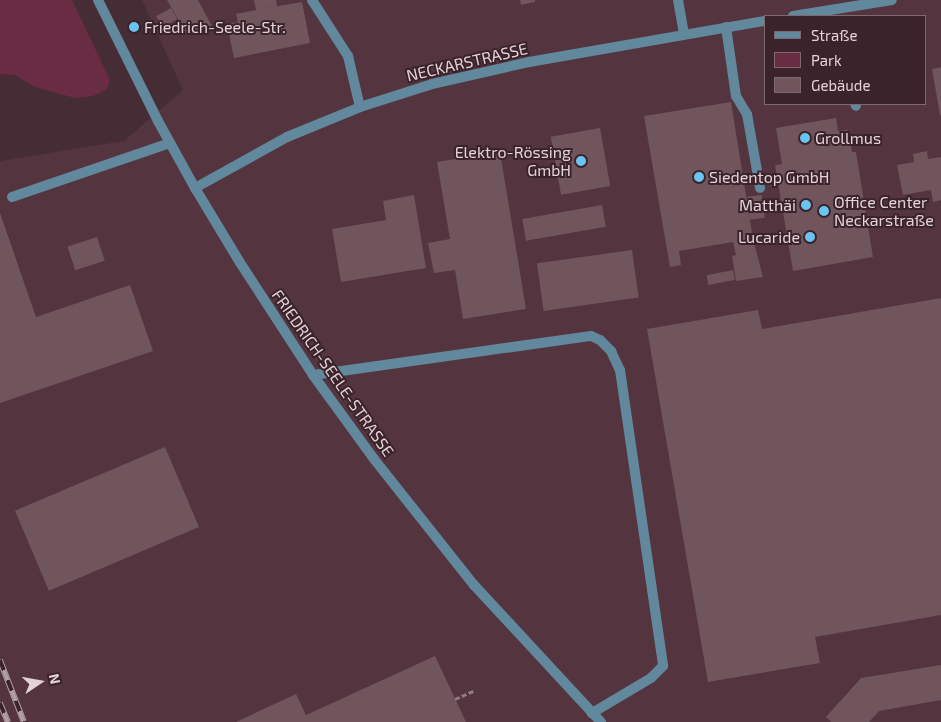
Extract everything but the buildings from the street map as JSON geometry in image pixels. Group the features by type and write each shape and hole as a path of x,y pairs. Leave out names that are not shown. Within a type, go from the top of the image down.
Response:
{"street":[{"name":"FRIEDRICH-SEELE-STRASSE","path":"98,0 170,143 195,188 244,269 313,375 380,467 474,586 601,722"},
{"path":"312,0 348,56 360,107"},
{"path":"678,0 684,34"},
{"path":"808,15 838,13 892,0"},
{"name":"NECKARSTRASSE","path":"195,188 287,137 390,96 473,73 764,21"},
{"path":"726,28 736,96 747,114 760,188"},
{"path":"12,197 170,143"},
{"path":"313,375 591,336 600,340 611,351 620,370 663,666 651,678 592,713"}],"path":[{"path":"455,699 475,690"}],"shaded area":[{"path":"142,0 941,0 941,722 0,722 0,161 124,141 183,90"}],"green space":[{"path":"0,0 72,0 110,80 107,89 93,96 75,98 35,87 15,75 0,74"}],"railway":[{"path":"0,660 24,722"},
{"path":"0,703 8,722"}],"place":[{"name":"Friedrich-Seele-Str.","path":"134,27"},
{"name":"Grollmus","path":"805,138"},
{"name":"Elektro-Rössing GmbH","path":"581,161"},
{"name":"Siedentop GmbH","path":"699,177"},
{"name":"Matthäi","path":"806,205"},
{"name":"Office Center Neckarstraße","path":"824,211"},
{"name":"Lucaride","path":"810,237"}]}
